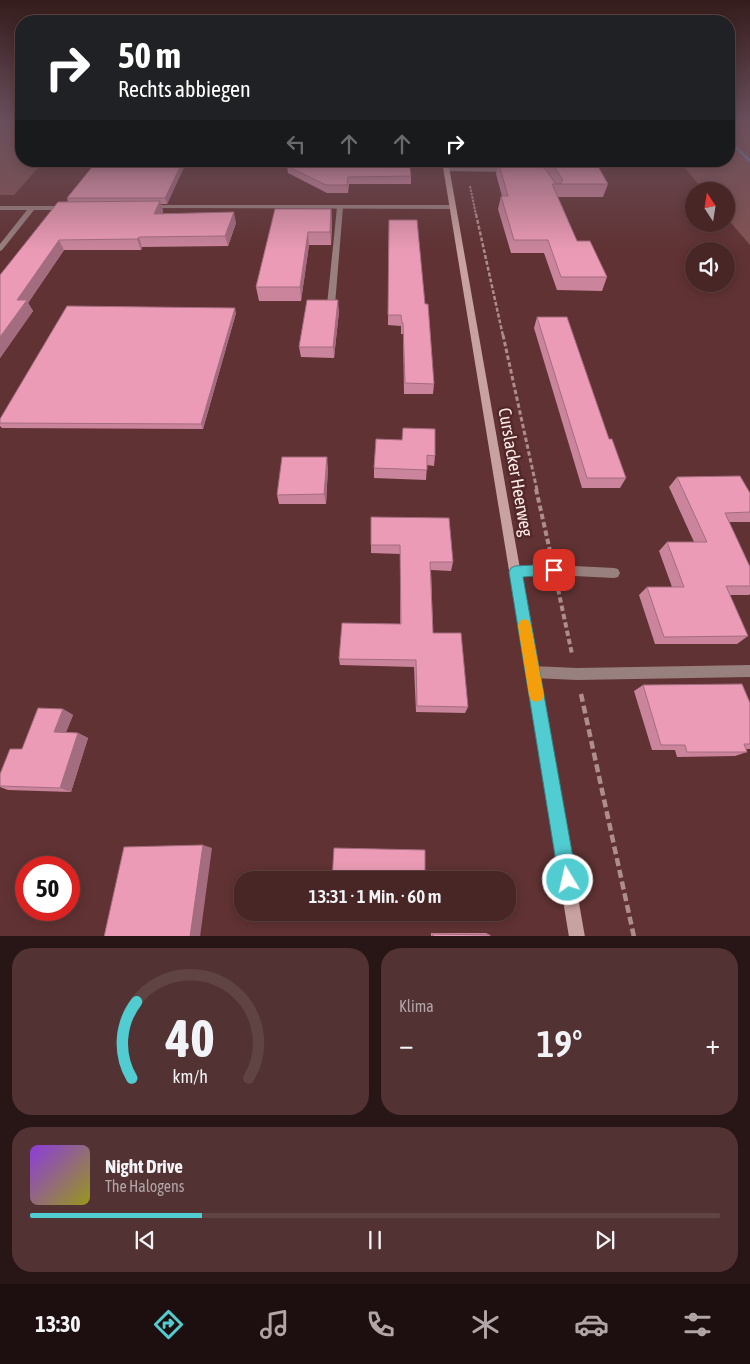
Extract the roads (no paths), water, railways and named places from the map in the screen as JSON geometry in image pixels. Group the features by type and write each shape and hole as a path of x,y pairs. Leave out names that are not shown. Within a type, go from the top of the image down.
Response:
{"main road":[{"name":"Curslacker Heerweg","path":"445,167 577,936"}],"street":[{"path":"473,167 515,170"},
{"path":"138,207 453,207"},
{"path":"331,304 340,207"},
{"path":"0,208 72,208"},
{"path":"0,249 32,208"},
{"path":"515,572 554,570 614,573"},
{"path":"532,672 577,674 750,671"}]}
